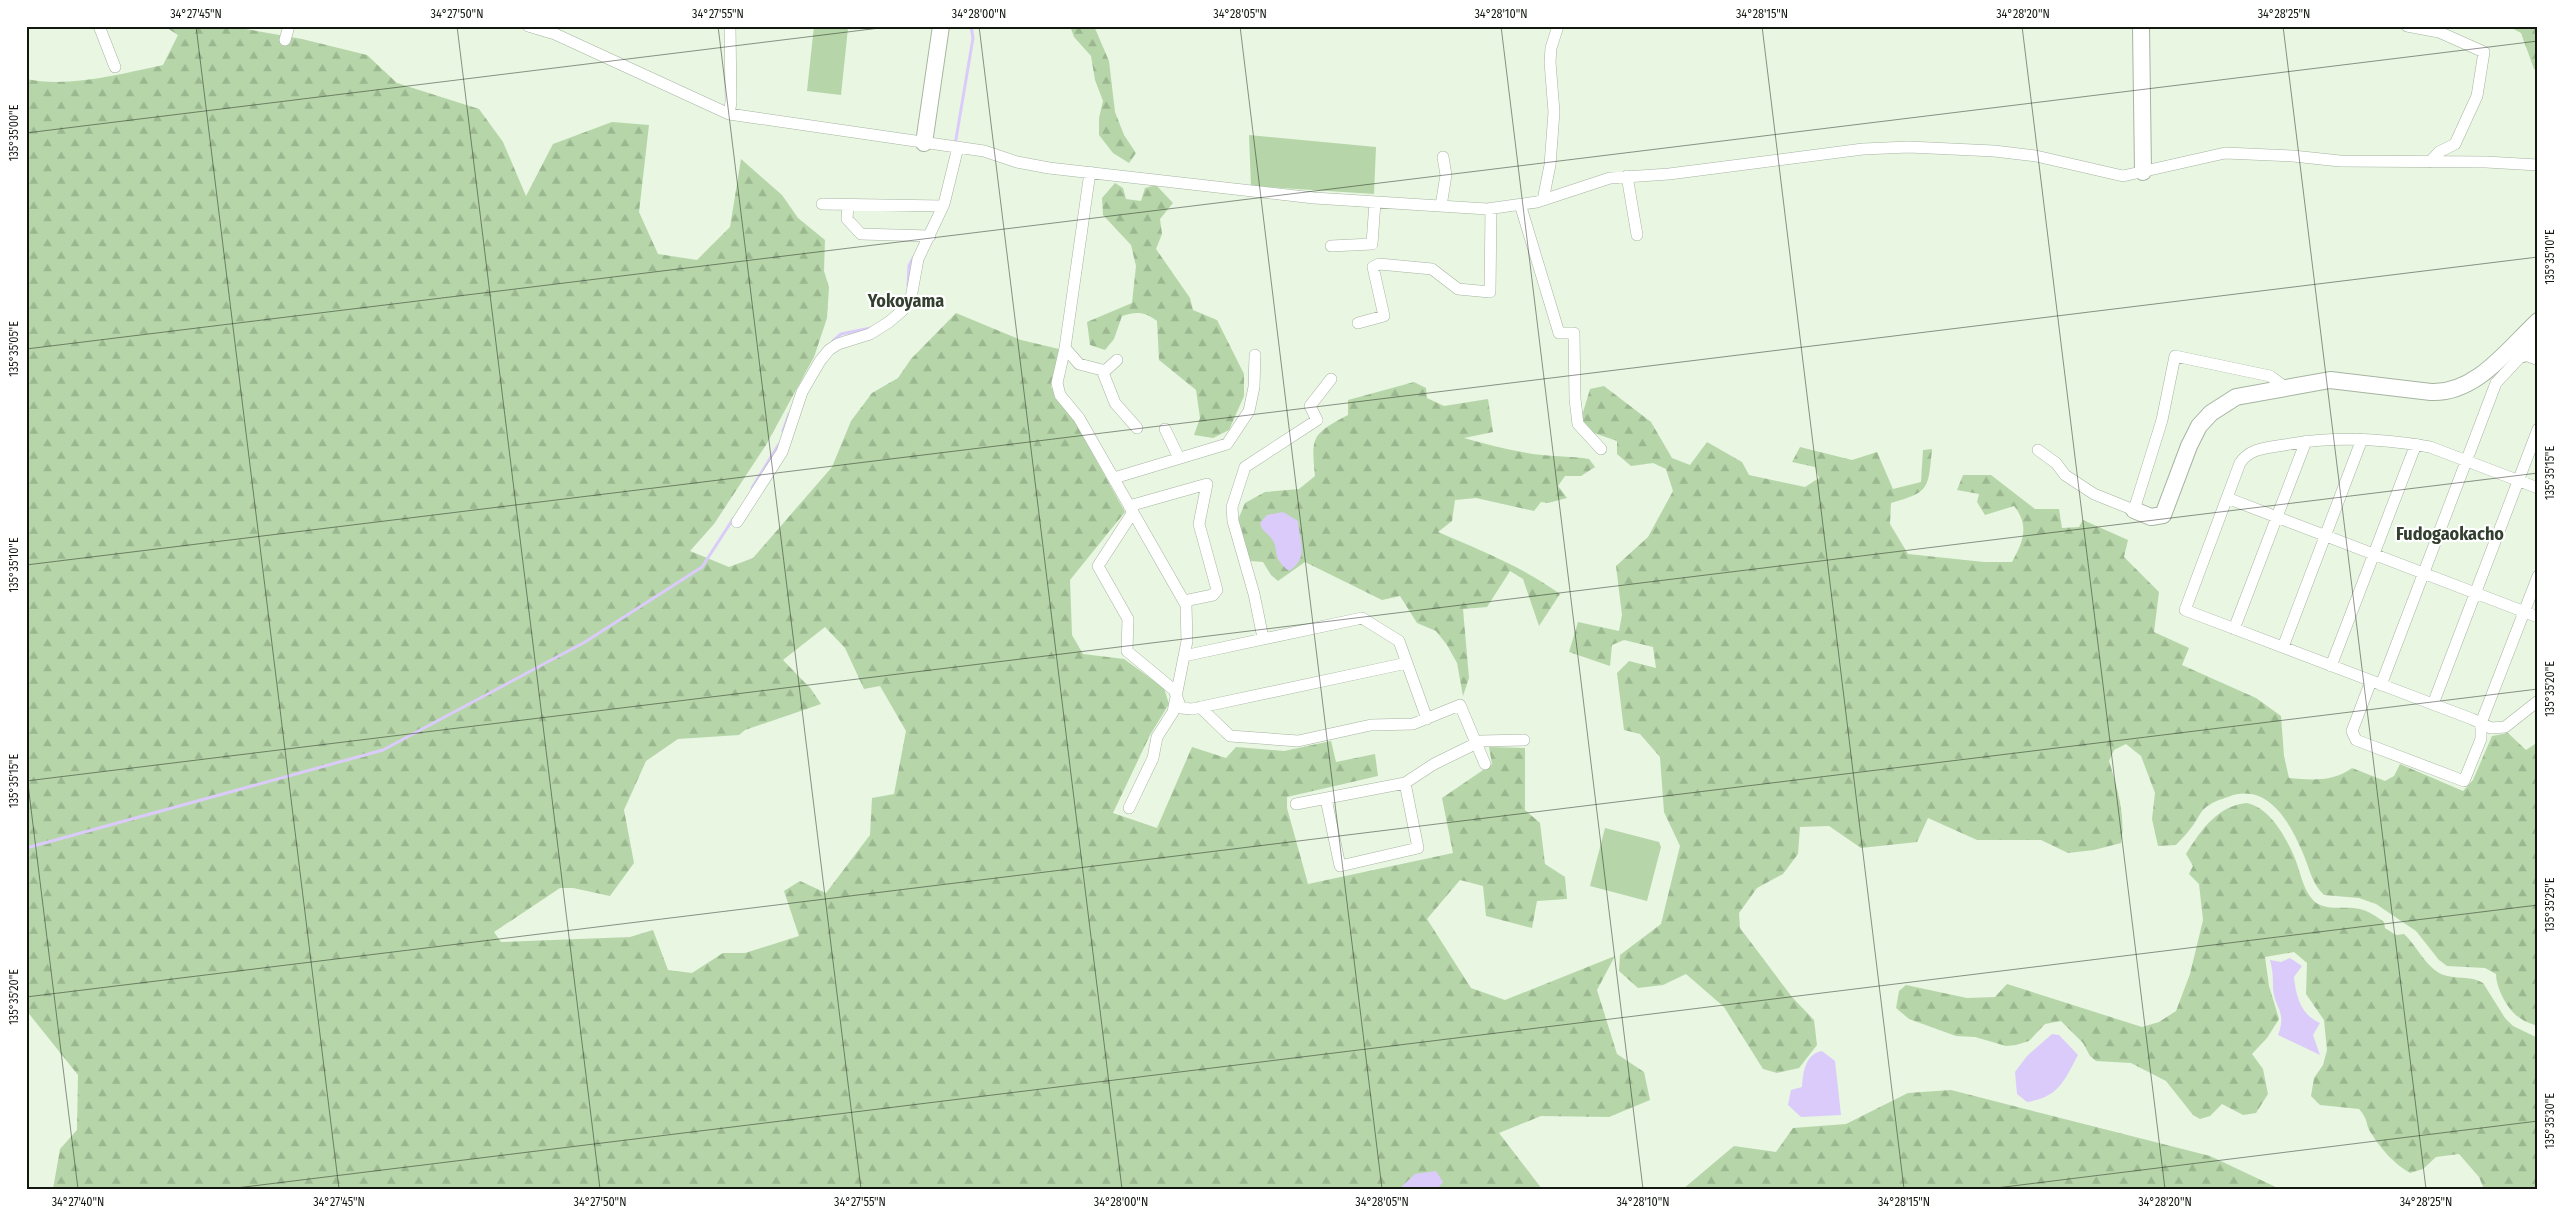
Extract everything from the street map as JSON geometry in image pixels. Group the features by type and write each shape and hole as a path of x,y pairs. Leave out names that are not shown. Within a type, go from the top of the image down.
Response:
{"street":[{"path":"99,26 115,67"},
{"path":"284,40 289,26"},
{"path":"528,26 555,34 729,114 984,150 1017,162 1090,172 1240,191 1375,202 1491,208 1543,200 1610,178 1669,174 1863,149 1909,147 1994,151 2036,156 2116,176 2143,172 2225,153 2293,156 2340,161 2486,162 2538,165"},
{"path":"924,143 941,26"},
{"path":"1543,200 1550,165 1554,112 1550,62 1551,48 1558,26"},
{"path":"2141,26 2143,172"},
{"path":"2408,26 2439,32 2484,52 2477,96 2455,144 2439,152 2430,162"},
{"path":"729,114 732,102 733,27"},
{"path":"737,522 782,452 802,392 828,350 838,344 870,334 903,310 911,298 918,260 943,206 958,147"},
{"path":"1441,206 1446,175 1443,157"},
{"path":"1090,172 1065,348 1057,383 1060,395 1079,418 1186,605 1187,641 1177,698 1173,712 1157,737 1154,758 1129,808"},
{"path":"1627,176 1637,235"},
{"path":"1331,246 1372,244 1375,202"},
{"path":"822,204 943,206"},
{"path":"1520,204 1559,333 1574,333 1575,399 1578,424 1601,449"},
{"path":"848,205 847,219 861,234 930,236"},
{"path":"1358,323 1384,316 1374,267 1378,264 1432,269 1458,289 1490,292 1491,208"},
{"path":"2038,450 2056,463 2066,475 2094,494 2151,517 2163,515 2188,446 2199,426 2211,413 2236,397 2330,380 2431,392 2444,392 2460,388 2488,369 2538,321"},
{"path":"2538,339 2530,357 2496,383 2425,574 2376,683 2352,731 2356,740 2464,781 2481,740 2481,723 2538,576"},
{"path":"1065,348 1079,364 1102,370 1106,370 1117,360"},
{"path":"1114,478 1226,444 1249,412 1254,387 1255,355"},
{"path":"2134,510 2162,420 2176,356 2270,376 2285,387"},
{"path":"1102,370 1115,404 1137,428"},
{"path":"1264,638 1254,594 1233,521 1232,507 1244,467 1317,420 1310,406 1331,378"},
{"path":"1165,429 1179,458"},
{"path":"2433,704 2538,429"},
{"path":"2538,488 2416,444 2338,438 2306,441 2250,452 2240,463 2185,610 2433,704 2491,728 2505,727 2538,701"},
{"path":"2283,647 2362,439"},
{"path":"2234,628 2306,441"},
{"path":"2331,666 2416,444"},
{"path":"1184,601 1213,595 1217,590 1199,524 1207,484 1131,509 1098,566 1128,619 1127,652 1174,690 1181,708 1200,707 1407,663"},
{"path":"2227,498 2538,617"},
{"path":"1184,656 1362,618 1399,641 1427,719"},
{"path":"1200,707 1230,736 1298,741 1371,725 1413,724 1460,706 1485,764"},
{"path":"1296,804 1404,783 1434,764 1481,742 1524,740"},
{"path":"1326,799 1340,866 1418,848 1404,783"}],"green space":[{"path":"164,26 229,26 302,39 367,55 397,83 479,109 503,142 526,196 553,144 612,122 649,125 639,212 658,254 697,260 730,227 741,159 782,195 798,218 825,240 824,271 829,287 827,318 814,357 766,445 714,524 690,551 729,567 753,558 832,467 851,421 872,393 898,378 911,359 956,313 1021,340 1059,349 1051,387 1075,422 1125,512 1070,580 1072,635 1083,654 1124,659 1164,688 1169,704 1150,735 1113,813 1157,828 1192,747 1226,758 1236,747 1284,751 1331,741 1336,762 1375,754 1378,776 1287,797 1287,808 1308,884 1453,853 1442,798 1492,764 1489,747 1525,748 1525,810 1540,823 1545,864 1565,877 1567,899 1537,901 1532,928 1486,916 1483,886 1460,880 1427,919 1471,988 1505,1000 1615,956 1597,990 1617,1054 1644,1072 1650,1100 1609,1117 1541,1116 1499,1133 1542,1189 53,1189 60,1149 77,1130 78,1075 26,1010 26,79 59,82 77,81 163,65 178,35","holes":["825,627 845,648 864,689 880,686 906,731 894,794 872,798 870,835 826,893 800,881 784,891 799,936 745,953 723,953 692,973 668,970 653,930 630,937 501,942 494,932 560,888 573,888 610,896 634,863 624,810 646,761 678,739 739,735 745,730 821,704 811,689 783,660"]},
{"path":"814,26 848,28 841,95 807,91"},
{"path":"1070,26 1094,26 1109,61 1115,112 1124,135 1136,153 1129,163 1113,153 1099,135 1099,118 1103,101 1095,80 1091,56 1074,37"},
{"path":"2508,26 2532,26 2538,29 2538,71 2534,69 2521,33"},
{"path":"1249,135 1376,147 1374,194 1251,186"},
{"path":"1115,183 1123,188 1126,199 1141,201 1145,188 1156,185 1173,203 1160,219 1162,234 1156,249 1190,298 1193,310 1217,320 1244,374 1244,396 1229,430 1213,438 1194,435 1200,418 1196,390 1159,360 1157,321 1141,313 1122,316 1114,339 1105,350 1090,345 1087,322 1132,303 1136,266 1131,245 1103,215 1102,198"},
{"path":"1414,382 1426,388 1427,398 1444,406 1488,399 1493,432 1464,438 1522,452 1589,459 1595,467 1581,476 1565,476 1558,486 1567,498 1548,503 1541,502 1534,511 1476,498 1455,500 1452,521 1438,532 1516,567 1560,594 1539,626 1523,579 1510,571 1487,607 1463,609 1469,678 1463,696 1457,663 1447,645 1436,631 1417,623 1400,596 1382,600 1305,562 1278,581 1271,575 1263,562 1250,561 1238,520 1245,503 1265,492 1299,489 1315,476 1313,452 1316,438 1327,427 1348,415 1348,400"},
{"path":"1604,386 1651,422 1672,458 1690,465 1707,442 1742,462 1749,475 1805,487 1819,478 1815,467 1792,462 1800,447 1852,460 1877,452 1893,489 1921,482 1923,450 1932,449 1928,481 1925,487 1913,496 1891,503 1890,524 1908,554 1984,562 2012,562 2022,541 2023,534 2022,520 2019,513 2014,506 1985,515 1977,502 1979,494 1957,490 1963,475 1991,475 2035,509 2059,509 2062,528 2079,527 2083,520 2128,540 2124,557 2159,592 2154,632 2189,648 2182,665 2256,698 2281,716 2284,756 2289,778 2330,778 2345,773 2352,768 2385,781 2394,776 2400,764 2463,791 2473,780 2492,736 2508,733 2526,750 2538,742 2538,1026 2522,1019 2511,1010 2500,992 2496,974 2485,968 2447,966 2439,960 2416,931 2376,904 2359,898 2324,895 2313,880 2297,839 2290,827 2283,816 2265,799 2254,795 2242,794 2216,801 2204,809 2176,845 2158,846 2152,819 2155,793 2141,756 2126,744 2114,750 2109,761 2122,812 2121,843 2094,850 2068,853 2041,840 1977,840 1928,818 1917,842 1861,848 1829,826 1800,827 1798,854 1783,874 1757,888 1739,913 1740,928 1792,997 1814,1020 1817,1045 1799,1068 1777,1073 1763,1069 1724,1007 1686,974 1663,985 1638,988 1619,971 1620,955 1661,924 1680,846 1664,812 1660,757 1640,734 1624,730 1617,673 1629,661 1656,668 1653,647 1624,640 1612,645 1610,666 1569,652 1578,622 1619,631 1622,615 1616,566 1648,537 1673,491 1666,469 1653,463 1631,466 1617,454 1617,441 1594,433 1581,419 1590,389"},
{"path":"2247,803 2263,811 2276,824 2294,856 2306,889 2312,899 2322,906 2354,908 2373,914 2384,922 2385,928 2396,935 2404,934 2430,966 2441,974 2473,979 2483,983 2505,1018 2513,1026 2538,1038 2538,1189 2484,1189 2479,1177 2459,1154 2436,1157 2423,1169 2410,1173 2393,1161 2379,1145 2359,1109 2320,1105 2311,1096 2314,1078 2323,1065 2327,1050 2324,1020 2306,994 2307,963 2294,952 2265,957 2269,986 2279,1019 2267,1038 2252,1054 2263,1069 2268,1094 2256,1113 2243,1115 2222,1104 2210,1116 2200,1119 2193,1115 2166,1081 2131,1063 2096,1061 2090,1056 2083,1043 2061,1021 2045,1024 2029,1041 2006,1046 1975,1037 1956,1036 1909,1019 1896,1008 1899,991 1906,985 1967,998 1995,997 2007,984 2142,1027 2159,1022 2176,1011 2190,974 2203,920 2199,884 2189,874 2193,866 2186,854 2204,828 2218,814 2236,805"},
{"path":"1605,828 1659,842 1661,847 1647,901 1590,886"},
{"path":"1951,1090 2210,1156 2280,1189 1683,1189 1734,1146 1776,1152 1793,1128 1846,1124 1908,1093"}],"shaded area":[{"path":"1283,512 1298,521 1302,549 1299,561 1289,571 1279,561 1274,543 1260,523 1267,515"},
{"path":"2290,958 2302,966 2294,977 2298,998 2308,1015 2320,1023 2313,1035 2320,1055 2278,1035 2281,1016 2274,996 2270,960 2281,962"},
{"path":"2052,1034 2059,1035 2078,1055 2064,1080 2054,1092 2038,1100 2027,1102 2017,1094 2015,1072 2027,1056"},
{"path":"1822,1051 1835,1061 1841,1115 1801,1117 1788,1105 1791,1090 1802,1087 1804,1070 1808,1060 1816,1053"},
{"path":"1436,1171 1443,1182 1437,1189 1399,1189 1415,1174"}],"waterway":[{"path":"955,145 973,38 971,26"},
{"path":"908,286 909,266 913,258"},
{"path":"833,341 841,334 871,328"},
{"path":"783,431 789,414"},
{"path":"752,488 779,444"},
{"path":"30,847 383,750 585,642 702,567 733,519"}],"district":[{"name":"Yokoyama","path":"906,301"},
{"name":"Fudogaokacho","path":"2450,534"}]}
